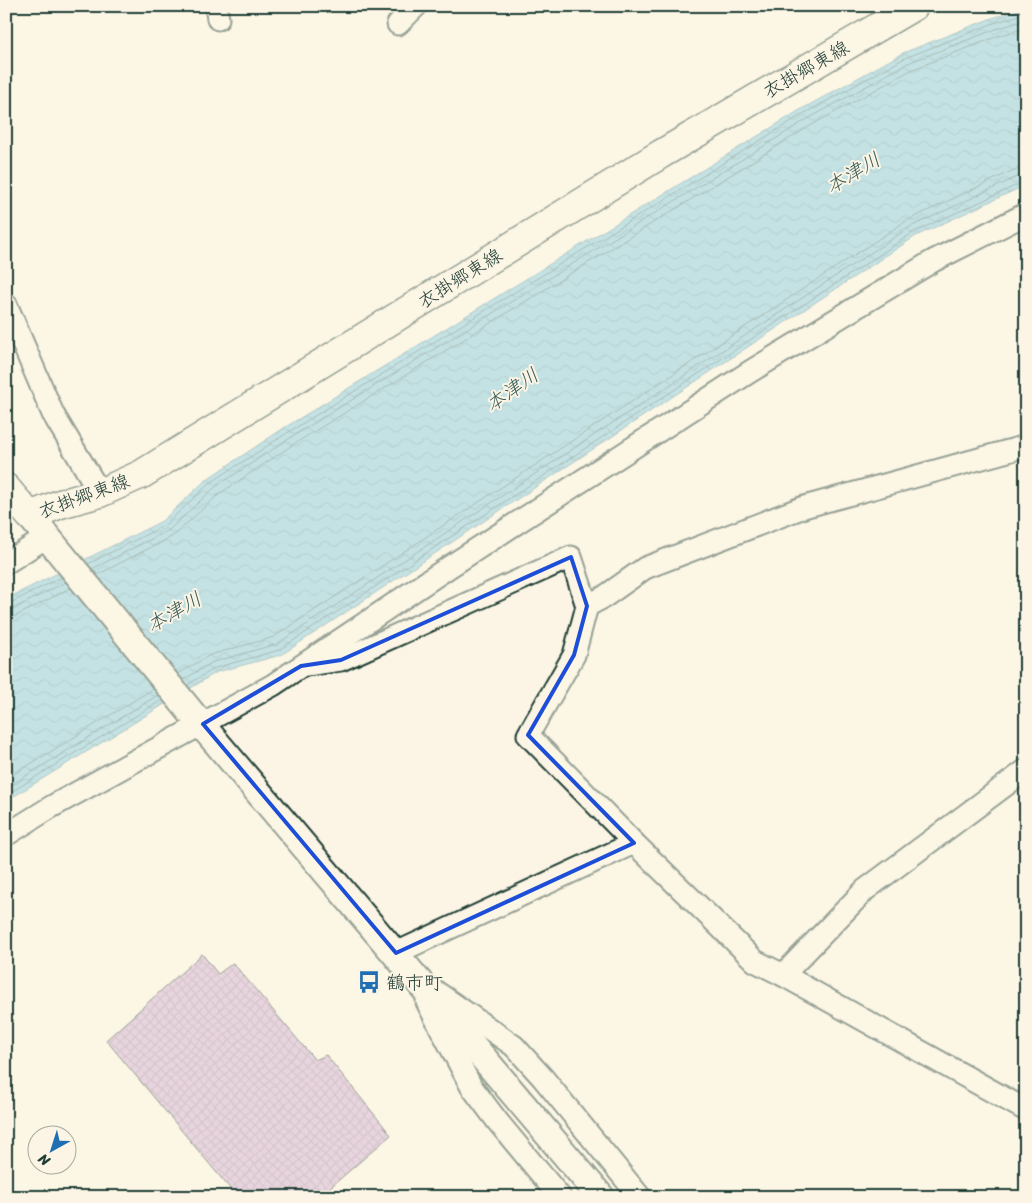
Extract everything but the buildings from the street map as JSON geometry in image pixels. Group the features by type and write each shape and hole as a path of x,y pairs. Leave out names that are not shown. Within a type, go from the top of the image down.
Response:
{"main road":[{"name":"衣掛郷東線","path":"6,488 30,516 60,504 100,493 142,474 661,154 914,6"}],"street":[{"path":"398,24 416,6"},
{"path":"6,835 199,720 273,685 449,567 752,370 933,261 1026,214"},
{"path":"6,304 53,414 100,493"},
{"path":"587,606 604,598 645,568 804,507 1026,446"},
{"path":"30,516 396,953 413,976 601,1197"},
{"path":"6,563 53,543"},
{"path":"301,666 340,660 571,557 587,606 574,655 528,735 634,843 755,961 1026,1110"},
{"path":"783,975 865,890 1026,770"},
{"path":"396,953 634,843"},
{"path":"413,976 471,1086 560,1197"},
{"path":"413,976 514,1046 543,1078 640,1197"}],"highlighted area":[{"path":"571,557 587,606 574,655 528,735 634,843 396,953 203,724 301,666 341,660"}],"water":[{"name":"本津川","path":"1026,8 1026,185 916,236 281,655 217,672 6,801 6,599 162,521 207,479 284,428 800,110 903,53 992,18"}],"place":[{"name":"鶴市町","path":"369,982"}]}
